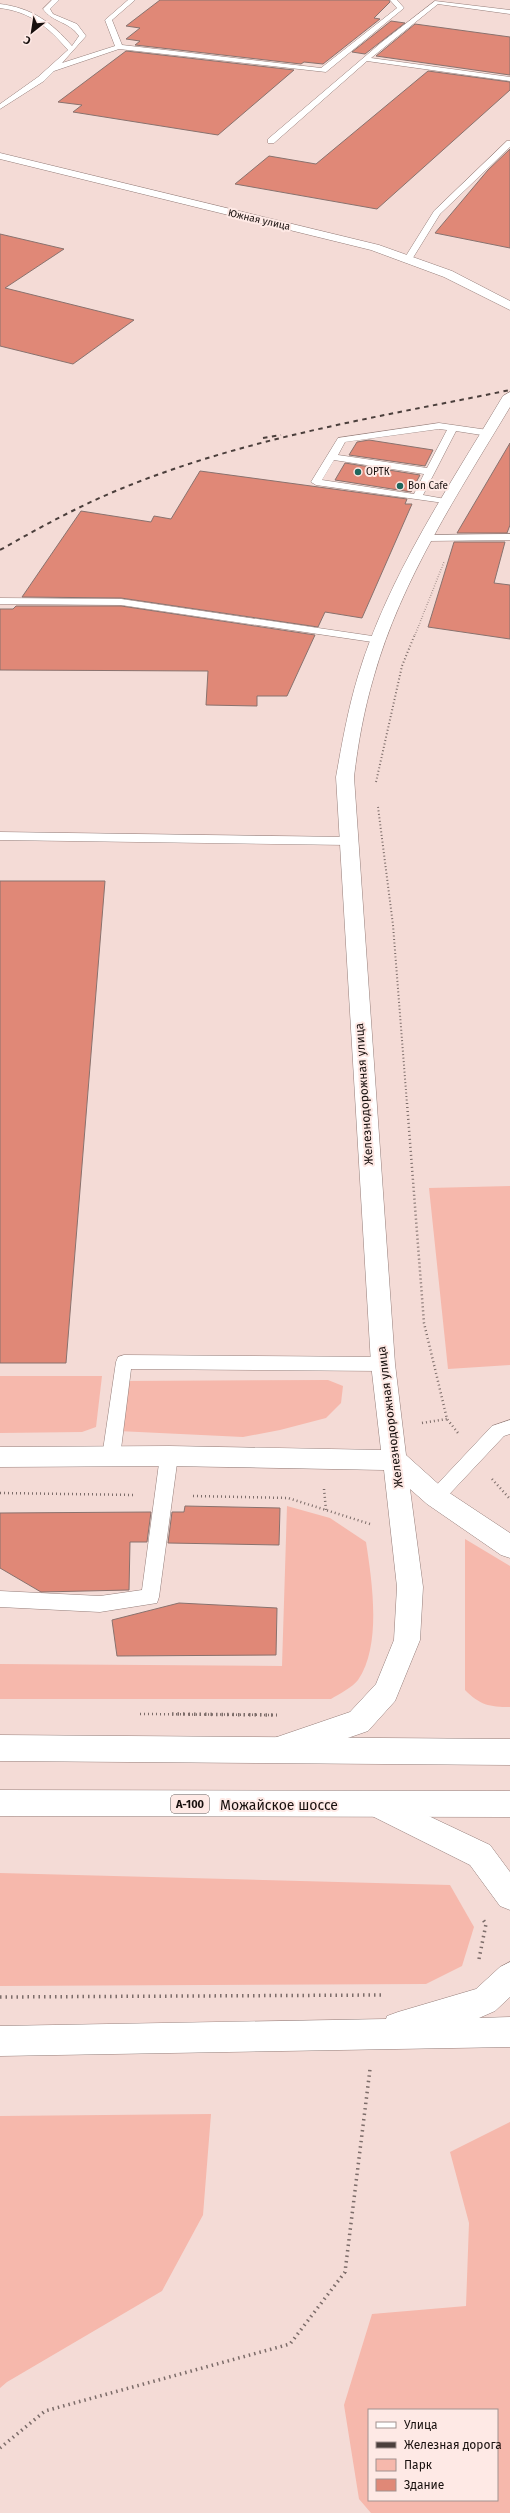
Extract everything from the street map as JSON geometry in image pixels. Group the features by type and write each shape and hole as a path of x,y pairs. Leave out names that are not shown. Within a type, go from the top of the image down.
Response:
{"street":[{"name":"Южная улица","path":"0,156 376,247 448,274 510,306"},
{"name":"Железнодорожная улица","path":"271,1751 359,1722 386,1692 407,1640 410,1587 382,1364 344,777 348,740 356,708 379,640 427,538 510,396"},
{"path":"0,1457 169,1456 395,1460 436,1497 510,1547"},
{"path":"0,1748 510,1752"},
{"name":"Можайское шоссе","path":"0,1803 380,1806 510,1804"},
{"path":"380,1806 480,1854 510,1896"},
{"path":"374,2035 485,2001 510,1977"},
{"path":"0,2041 510,2032"}],"lane":[{"path":"26,11 46,9 56,0"},
{"path":"119,47 108,20 132,0"},
{"path":"52,69 119,47 323,70 401,8 393,0"},
{"path":"271,141 366,59 437,2 460,2 510,12"},
{"path":"0,6 20,8 49,24 72,50"},
{"path":"0,107 52,69 72,50 83,36 75,25 51,15 46,9"},
{"path":"366,59 510,78"},
{"path":"408,259 437,213 510,143"},
{"path":"447,502 316,482 342,440 439,426 488,433"},
{"path":"417,497 453,428"},
{"path":"332,457 430,472"},
{"path":"427,538 510,538"},
{"path":"0,601 121,602 379,640"},
{"path":"0,836 348,841"},
{"path":"111,1457 124,1362 382,1364"},
{"path":"436,1497 498,1431 510,1427"},
{"path":"0,1599 100,1604 150,1597 169,1456"}],"path":[{"path":"375,785 402,666 443,566 451,538"},
{"path":"377,800 393,925 424,1322 447,1419 501,1492 510,1499"},
{"path":"288,1498 371,1525 372,1532"},
{"path":"133,1714 283,1715"},
{"path":"477,1966 486,1924 478,1910"},
{"path":"0,1997 261,1994 391,1995"},
{"path":"0,2448 44,2411 290,2344 345,2272 374,2035"}],"green space":[{"path":"510,1186 510,1365 448,1369 429,1188"},
{"path":"0,1376 102,1376 96,1427 82,1432 0,1433"},
{"path":"328,1380 343,1386 341,1403 326,1418 280,1430 243,1437 118,1431 121,1381"},
{"path":"287,1506 330,1518 366,1542 371,1575 373,1631 365,1666 356,1683 349,1688 331,1699 0,1699 0,1664 282,1666"},
{"path":"465,1539 510,1566 510,1707 490,1706 475,1699 465,1690"},
{"path":"0,1873 450,1885 474,1927 462,1966 426,1984 0,1986"},
{"path":"211,2114 203,2215 162,2291 7,2382 0,2388 0,2116"},
{"path":"510,2122 510,2513 371,2513 359,2499 344,2405 372,2314 466,2306 469,2223 450,2152"}],"building":[{"path":"160,0 389,0 390,2 374,18 380,19 323,64 304,62 301,64 135,45 140,41 126,39 140,28 126,26"},
{"path":"391,21 405,23 365,54 352,52"},
{"path":"415,24 510,37 510,75 376,56"},
{"path":"126,51 294,70 218,135 73,112 82,105 58,102"},
{"path":"428,71 510,82 510,90 377,209 235,184 269,156 316,164"},
{"path":"510,149 510,248 435,233 488,170"},
{"path":"0,234 64,249 5,288 134,320 73,364 0,346"},
{"path":"369,440 433,450 425,466 349,455 357,442"},
{"path":"510,443 510,525 507,533 457,533"},
{"path":"345,463 420,475 411,492 335,480"},
{"path":"200,471 407,499 405,504 412,504 362,618 325,612 318,627 121,598 22,597 81,511 151,522 154,516 171,519"},
{"path":"454,542 505,542 494,583 510,585 510,639 428,627"},
{"path":"16,606 121,606 315,635 287,696 257,696 257,706 206,705 208,671 0,670 0,609 13,609"},
{"path":"0,881 105,881 66,1363 0,1363"},
{"path":"185,1506 280,1508 279,1545 168,1543 172,1512 184,1512"},
{"path":"151,1512 147,1542 130,1542 129,1590 41,1592 0,1568 0,1513"},
{"path":"179,1603 277,1608 276,1655 117,1656 112,1620"}],"railway":[{"path":"0,550 88,503 165,472 214,456 262,443 361,420 510,390"},
{"path":"263,438 281,435"}],"place":[{"name":"ОРТК","path":"358,472"},
{"name":"Bon Cafe","path":"400,486"}]}
